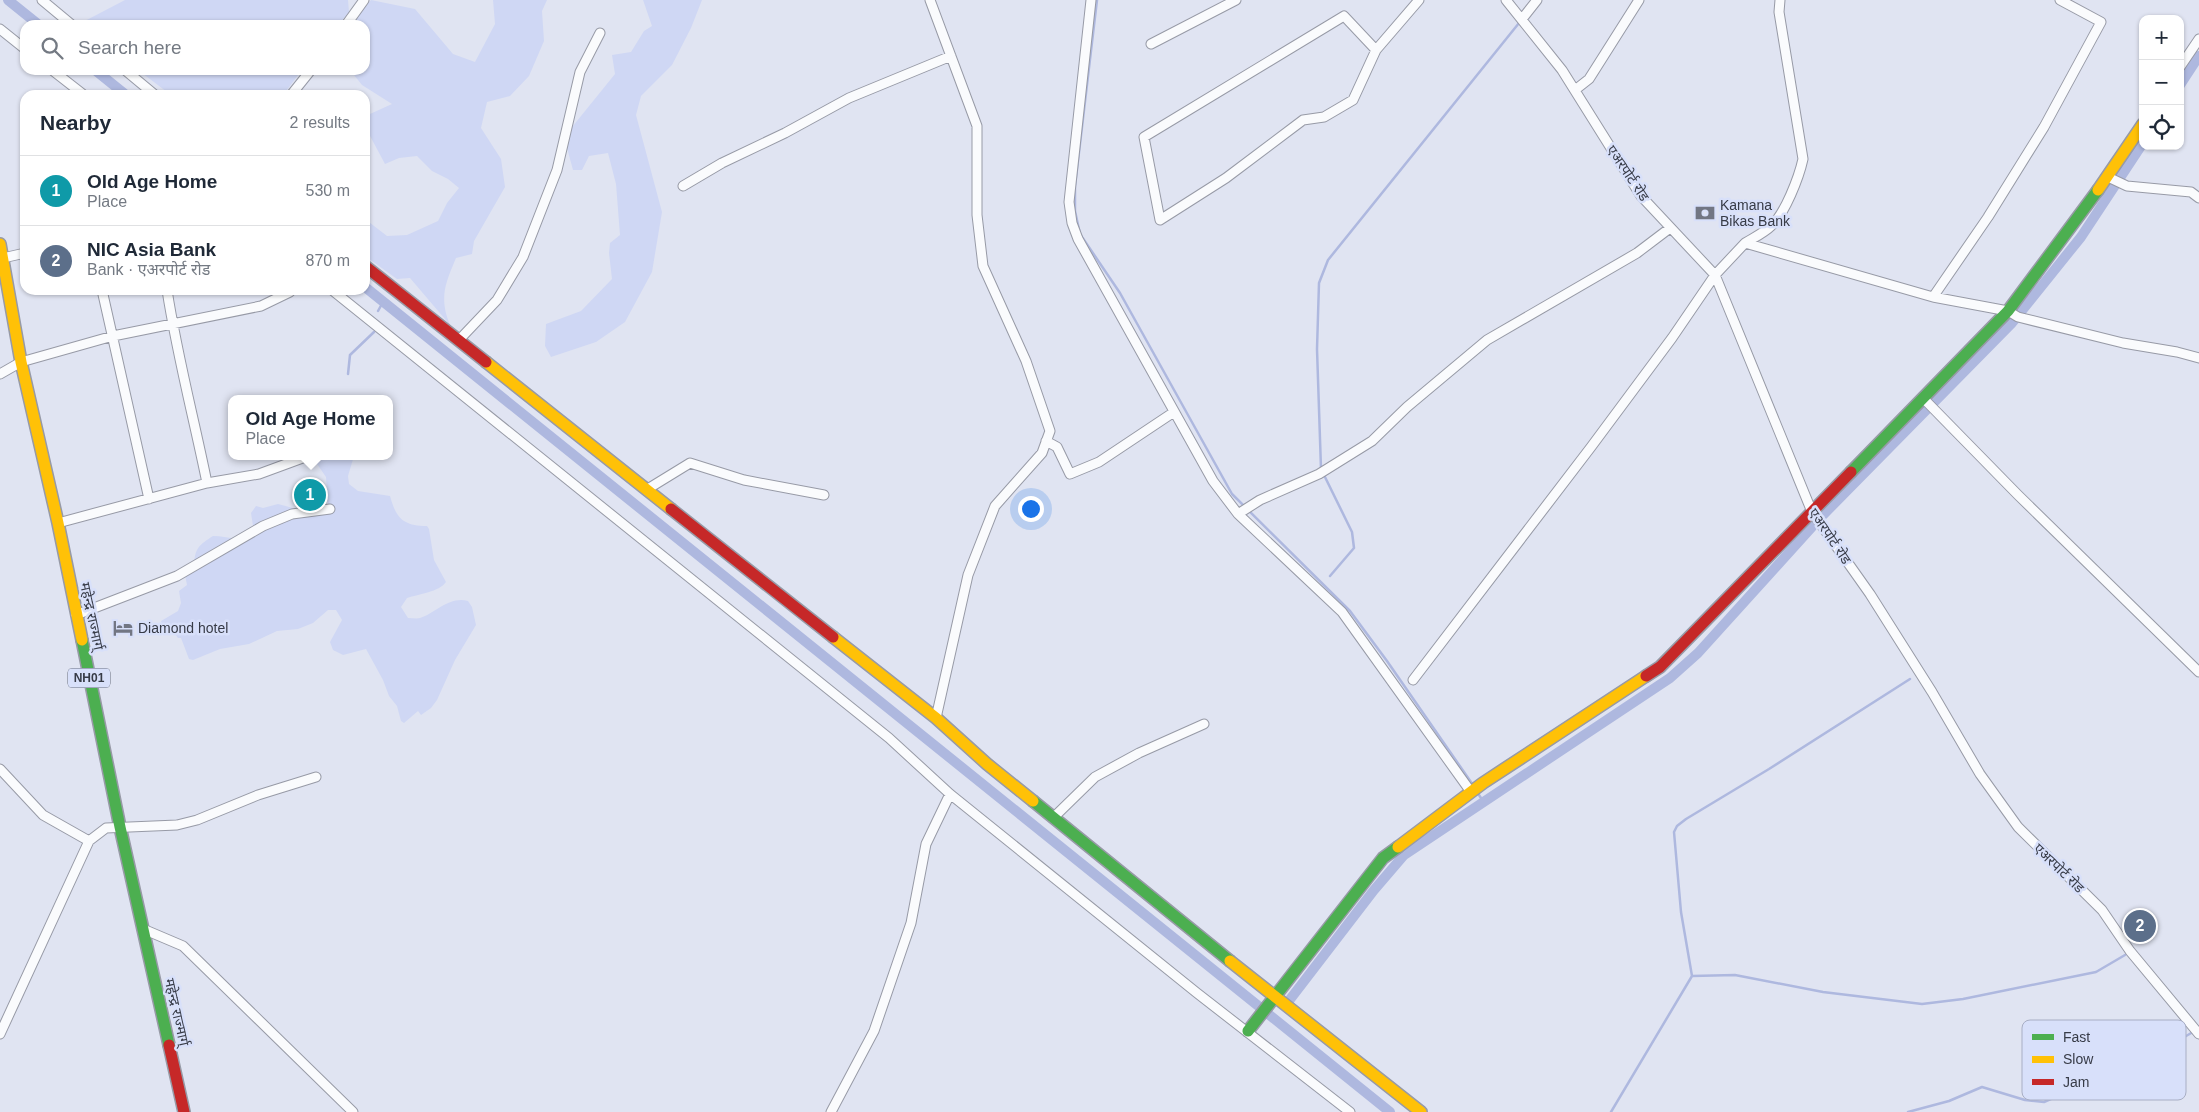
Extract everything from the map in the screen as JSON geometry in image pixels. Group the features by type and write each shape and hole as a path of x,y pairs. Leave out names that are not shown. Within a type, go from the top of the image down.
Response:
{"main road":[{"path":"1251,1028 1382,858 1476,788 1660,667 1812,512 1927,403 2012,314 2110,178 2139,131"},
{"name":"महेन्द्र राज्मार्ग्","path":"0,244 21,362 58,523 120,827 184,1112"},
{"path":"370,270 936,718 987,764 1053,818 1275,998 1421,1112"}],"street":[{"path":"42,0 66,20"},
{"path":"350,20 364,0"},
{"path":"930,0 977,126 977,215 983,266 1026,361 1050,431 1042,454 996,506 992,514 968,575 936,718"},
{"path":"1091,0 1069,202 1072,223 1078,239 1213,481 1238,514 1342,612 1476,788"},
{"path":"1151,44 1236,0"},
{"path":"1376,50 1344,16 1144,137 1160,220 1226,178 1303,120 1324,117 1353,100 1376,50 1419,0"},
{"name":"एअरपोर्ट रोड","path":"1506,0 1562,70 1641,196 1715,274 1812,512 1870,594 1932,692 1980,774 2018,827 2102,910 2130,951 2185,1020"},
{"path":"1524,21 1537,0"},
{"path":"1575,90 1590,79 1639,0"},
{"path":"1413,680 1591,448 1672,338 1715,274 1745,243 1772,226 1781,214 1803,159 1779,12 1780,0"},
{"path":"1933,297 1988,217 2044,127 2101,22 2060,0"},
{"path":"0,29 20,45"},
{"path":"459,340 497,300 523,257 557,170 580,72 600,33"},
{"path":"2184,62 2199,39"},
{"path":"683,186 722,163 785,133 849,98 951,56"},
{"path":"58,75 78,90"},
{"path":"131,75 148,90"},
{"path":"295,90 307,75"},
{"path":"2110,178 2127,186 2191,192 2199,198"},
{"path":"1238,514 1260,500 1319,474 1372,441 1407,407 1487,340 1637,253 1670,228"},
{"path":"1745,243 1933,297 2012,314 2123,343 2178,352 2199,358"},
{"path":"3,258 20,254"},
{"path":"103,295 149,499"},
{"path":"168,295 172,323 207,483"},
{"path":"0,374 21,362 113,336 261,306 284,295"},
{"path":"338,295 889,738 950,794 1198,993 1251,1028 1350,1112"},
{"path":"1927,403 2199,672"},
{"path":"1046,441 1057,447 1070,474 1107,457 1174,412"},
{"path":"58,523 207,483 259,474 297,460"},
{"path":"646,490 690,463 744,480 824,495"},
{"path":"76,615 177,576 262,526 292,514 330,509"},
{"path":"1053,818 1095,777 1139,753 1204,724"},
{"path":"0,769 42,815 89,840"},
{"path":"0,1034 89,840 106,828 177,825 190,822 258,795 316,777"},
{"path":"831,1112 874,1031 911,923 926,844 950,794"},
{"path":"143,929 183,946 353,1112"},
{"name":"एअरपोर्ट रोड","path":"2186,1021 2199,1034"}],"shaded area":[{"path":"125,0 348,0 349,12 342,20 87,20"},
{"path":"371,0 415,9 453,54 475,62 495,24 493,0 547,0 542,11 544,41 529,76 510,96 487,102 481,128 501,159 505,187 474,241 472,254 456,258 452,267 446,284 444,299 450,325 410,278 397,279 370,260 370,223 387,236 407,235 438,221 447,203 459,188 448,179 432,171 417,156 399,158 385,164 370,136 370,114 392,104 362,85 354,75 370,75 370,20 354,20"},
{"path":"643,0 702,0 691,28 672,65 641,96 636,115 662,212 652,272 625,322 596,342 551,357 545,346 546,324 581,311 612,279 609,253 610,243 620,235 616,184 608,153 589,156 582,170 573,170 564,137 615,74 612,55 631,52 644,31 652,26"},
{"path":"145,75 298,75 287,90 164,90"},
{"path":"318,460 353,460 348,476 349,484 358,491 390,496 395,510 402,519 419,526 427,526 429,529 434,560 446,582 439,588 407,598 401,607 408,618 426,616 455,601 468,601 472,607 476,625 455,660 437,700 431,708 421,715 418,711 404,723 401,721 397,706 389,696 383,680 366,649 343,655 333,650 330,642 342,620 336,610 328,610 313,623 298,629 277,631 249,644 220,649 193,660 189,659 181,638 178,638 172,630 162,625 161,621 178,611 181,603 179,591 187,585 184,570 194,565 195,555 204,542 213,536 239,538 244,536 253,526 251,513 256,506 263,508 278,504 308,512 309,509 305,507 328,505 326,477 317,464"}],"waterway":[{"path":"8,0 33,20"},
{"path":"1097,0 1075,186 1075,211 1080,234 1120,293 1232,494 1350,611 1473,785"},
{"path":"1321,469 1317,349 1319,283 1328,260 1519,23"},
{"path":"2184,79 2199,56"},
{"path":"101,75 120,90"},
{"path":"1823,515 2011,324 2081,237 2139,149"},
{"path":"370,291 1390,1112"},
{"path":"378,311 383,302"},
{"path":"348,374 350,355 374,332"},
{"path":"1324,475 1352,532 1354,548 1330,576"},
{"path":"1288,1002 1374,890 1404,855 1670,678 1698,653 1812,527"},
{"path":"1692,976 1681,912 1674,832 1677,826 1910,679"},
{"path":"1477,792 1483,801"},
{"path":"1611,1112 1692,976 1735,975 1823,992 1922,1004 1963,999 2096,972 2125,955"},
{"path":"2186,1036 2193,1032"},
{"path":"1908,1112 1949,1101 1982,1087 2022,1099"},
{"path":"2025,1100 2044,1102 2049,1100"}],"traffic: fast":[{"path":"1851,472 2008,311 2098,190"},
{"path":"82,640 120,827 169,1045"},
{"path":"1033,801 1230,961"},
{"path":"1248,1031 1383,858 1398,847"}],"traffic: slow":[{"path":"2098,190 2139,130"},
{"path":"0,244 21,362 58,523 82,640"},
{"path":"486,362 671,509"},
{"path":"833,637 936,718 987,764 1033,801"},
{"path":"1398,847 1483,783 1646,676"},
{"path":"1230,961 1421,1112"}],"traffic: jam":[{"path":"370,270 486,362"},
{"path":"1646,676 1660,667 1851,472"},
{"path":"671,509 833,637"},
{"path":"169,1045 184,1112"}],"place":[{"name":"Kamana Bikas Bank","path":"1705,213"},
{"name":"Old Age Home","path":"310,495"},
{"name":"Diamond hotel","path":"123,628"},
{"name":"NIC Asia Bank","path":"2140,926"}]}
